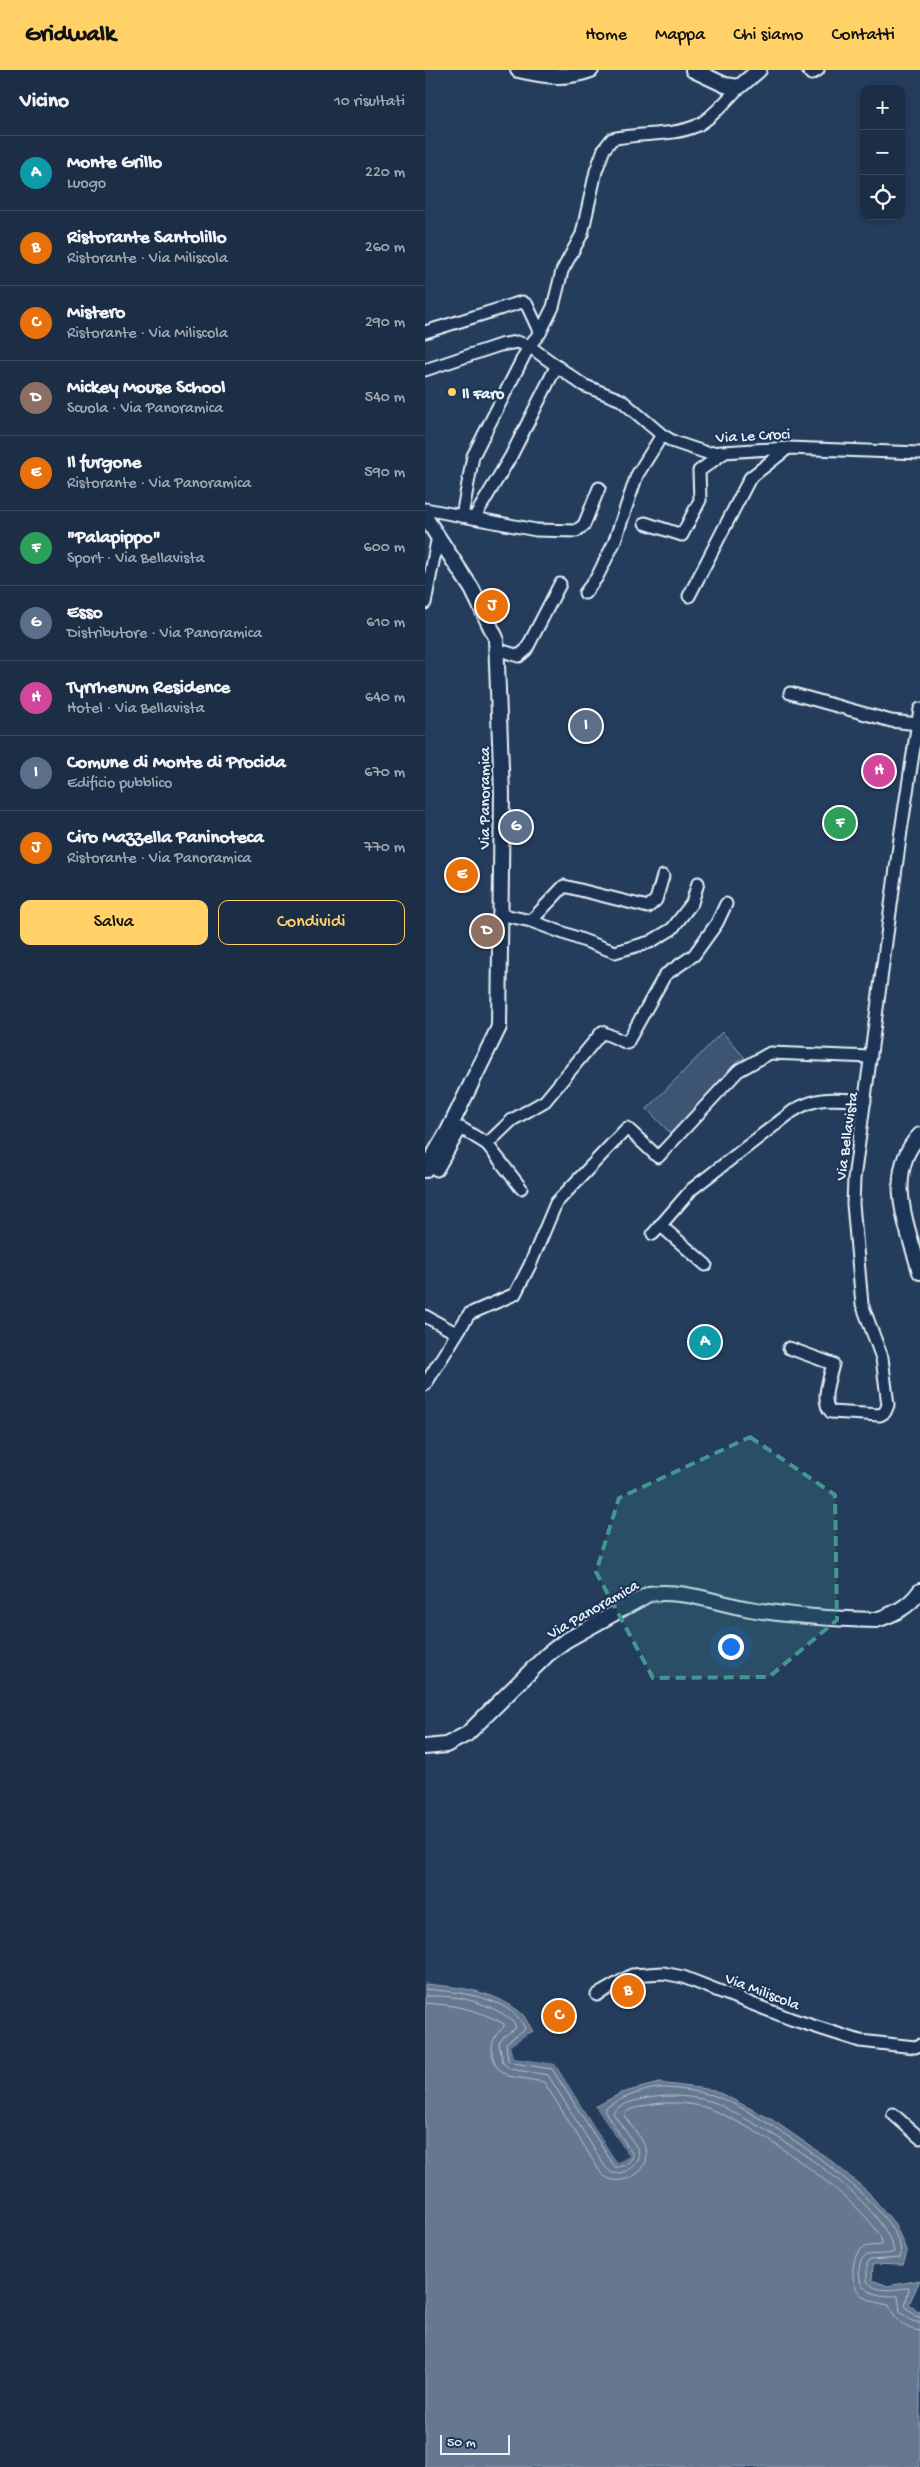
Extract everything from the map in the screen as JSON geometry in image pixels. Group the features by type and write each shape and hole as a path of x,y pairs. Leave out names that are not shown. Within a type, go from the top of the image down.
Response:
{"street":[{"path":"518,70 556,78 573,76 591,70"},
{"path":"693,70 725,85 739,87"},
{"path":"462,516 473,456 529,346 540,332 553,307 562,271 582,234 596,171 604,149 612,139 629,134 663,134 698,126 759,70"},
{"path":"808,70 811,74 818,70"},
{"path":"425,332 522,302 527,305 540,332"},
{"path":"425,370 500,345 517,342 529,346"},
{"name":"Via Le Croci","path":"529,346 583,385 621,400 662,435 674,442 707,453 788,448 920,454"},
{"path":"474,518 511,456 556,367"},
{"path":"585,593 597,577 614,543 637,475 662,435"},
{"path":"689,596 750,478 788,448"},
{"path":"645,523 682,535 700,500 699,471 725,452"},
{"path":"425,509 536,530 576,531 584,525 599,488"},
{"name":"Via Panoramica","path":"425,517 472,589 496,638 502,793 499,1028 448,1131 426,1167"},
{"path":"425,603 438,536"},
{"path":"497,649 519,656 526,650 560,584"},
{"path":"790,693 891,721 918,724"},
{"name":"Via Bellavista","path":"789,1348 833,1364 826,1397 827,1408 831,1412 880,1415 885,1412 888,1405 882,1358 862,1304 853,1204 901,831 917,752 920,709"},
{"path":"531,921 564,886 648,907 656,900 663,876"},
{"path":"499,914 531,921 615,952 650,942 672,929 692,903 698,883"},
{"path":"487,1144 511,1120 545,1101 602,1032 627,1043 665,975 694,955 717,923 726,904"},
{"path":"425,1385 469,1314 515,1294 531,1265 556,1203 627,1128 658,1156 738,1071 770,1052 871,1057"},
{"path":"706,1265 657,1229 691,1189 801,1106 821,1099 865,1101"},
{"path":"426,1167 437,1170 461,1128 487,1144 521,1188"},
{"path":"920,1135 912,1143 905,1156 900,1180 900,1196 920,1272"},
{"path":"425,1316 456,1334"},
{"name":"Via Panoramica","path":"425,1747 447,1744 467,1734 548,1654 565,1641 649,1594 663,1592 684,1594 718,1604 754,1610 876,1620 895,1614 915,1599 920,1591"},
{"name":"Via Miliscola","path":"597,1995 632,1975 663,1973 683,1977 791,2019 859,2041 915,2047 920,2045"},
{"path":"893,2114 920,2138"}],"highlighted area":[{"path":"750,1437 835,1495 837,1620 769,1677 653,1678 596,1572 619,1498"}],"shaded area":[{"path":"722,1032 745,1058 738,1061 671,1134 647,1109"}],"water":[{"path":"425,1984 462,1988 486,1994 520,2012 533,2031 510,2046 513,2058 555,2064 617,2163 628,2156 595,2107 621,2093 659,2083 714,2090 771,2119 829,2159 867,2191 895,2224 907,2252 903,2265 873,2264 872,2280 888,2286 920,2280 909,2304 918,2312 920,2311 920,2467 425,2467"}],"pier":[{"path":"529,2033 530,2036 513,2047 515,2056 557,2062 617,2160 625,2155 593,2109 594,2105 629,2156 617,2163 555,2064 513,2058 510,2046"}],"place":[{"name":"Il Faro","path":"452,392"},
{"name":"Ciro Mazzella Paninoteca","path":"492,606"},
{"name":"Comune di Monte di Procida","path":"586,726"},
{"name":"Tyrrhenum Residence","path":"879,771"},
{"name":"\"Palapippo\"","path":"840,823"},
{"name":"Esso","path":"516,827"},
{"name":"Il furgone","path":"462,875"},
{"name":"Mickey Mouse School","path":"487,931"},
{"name":"Monte Grillo","path":"705,1342"},
{"name":"Ristorante Santolillo","path":"628,1991"},
{"name":"Mistero","path":"559,2016"}]}
